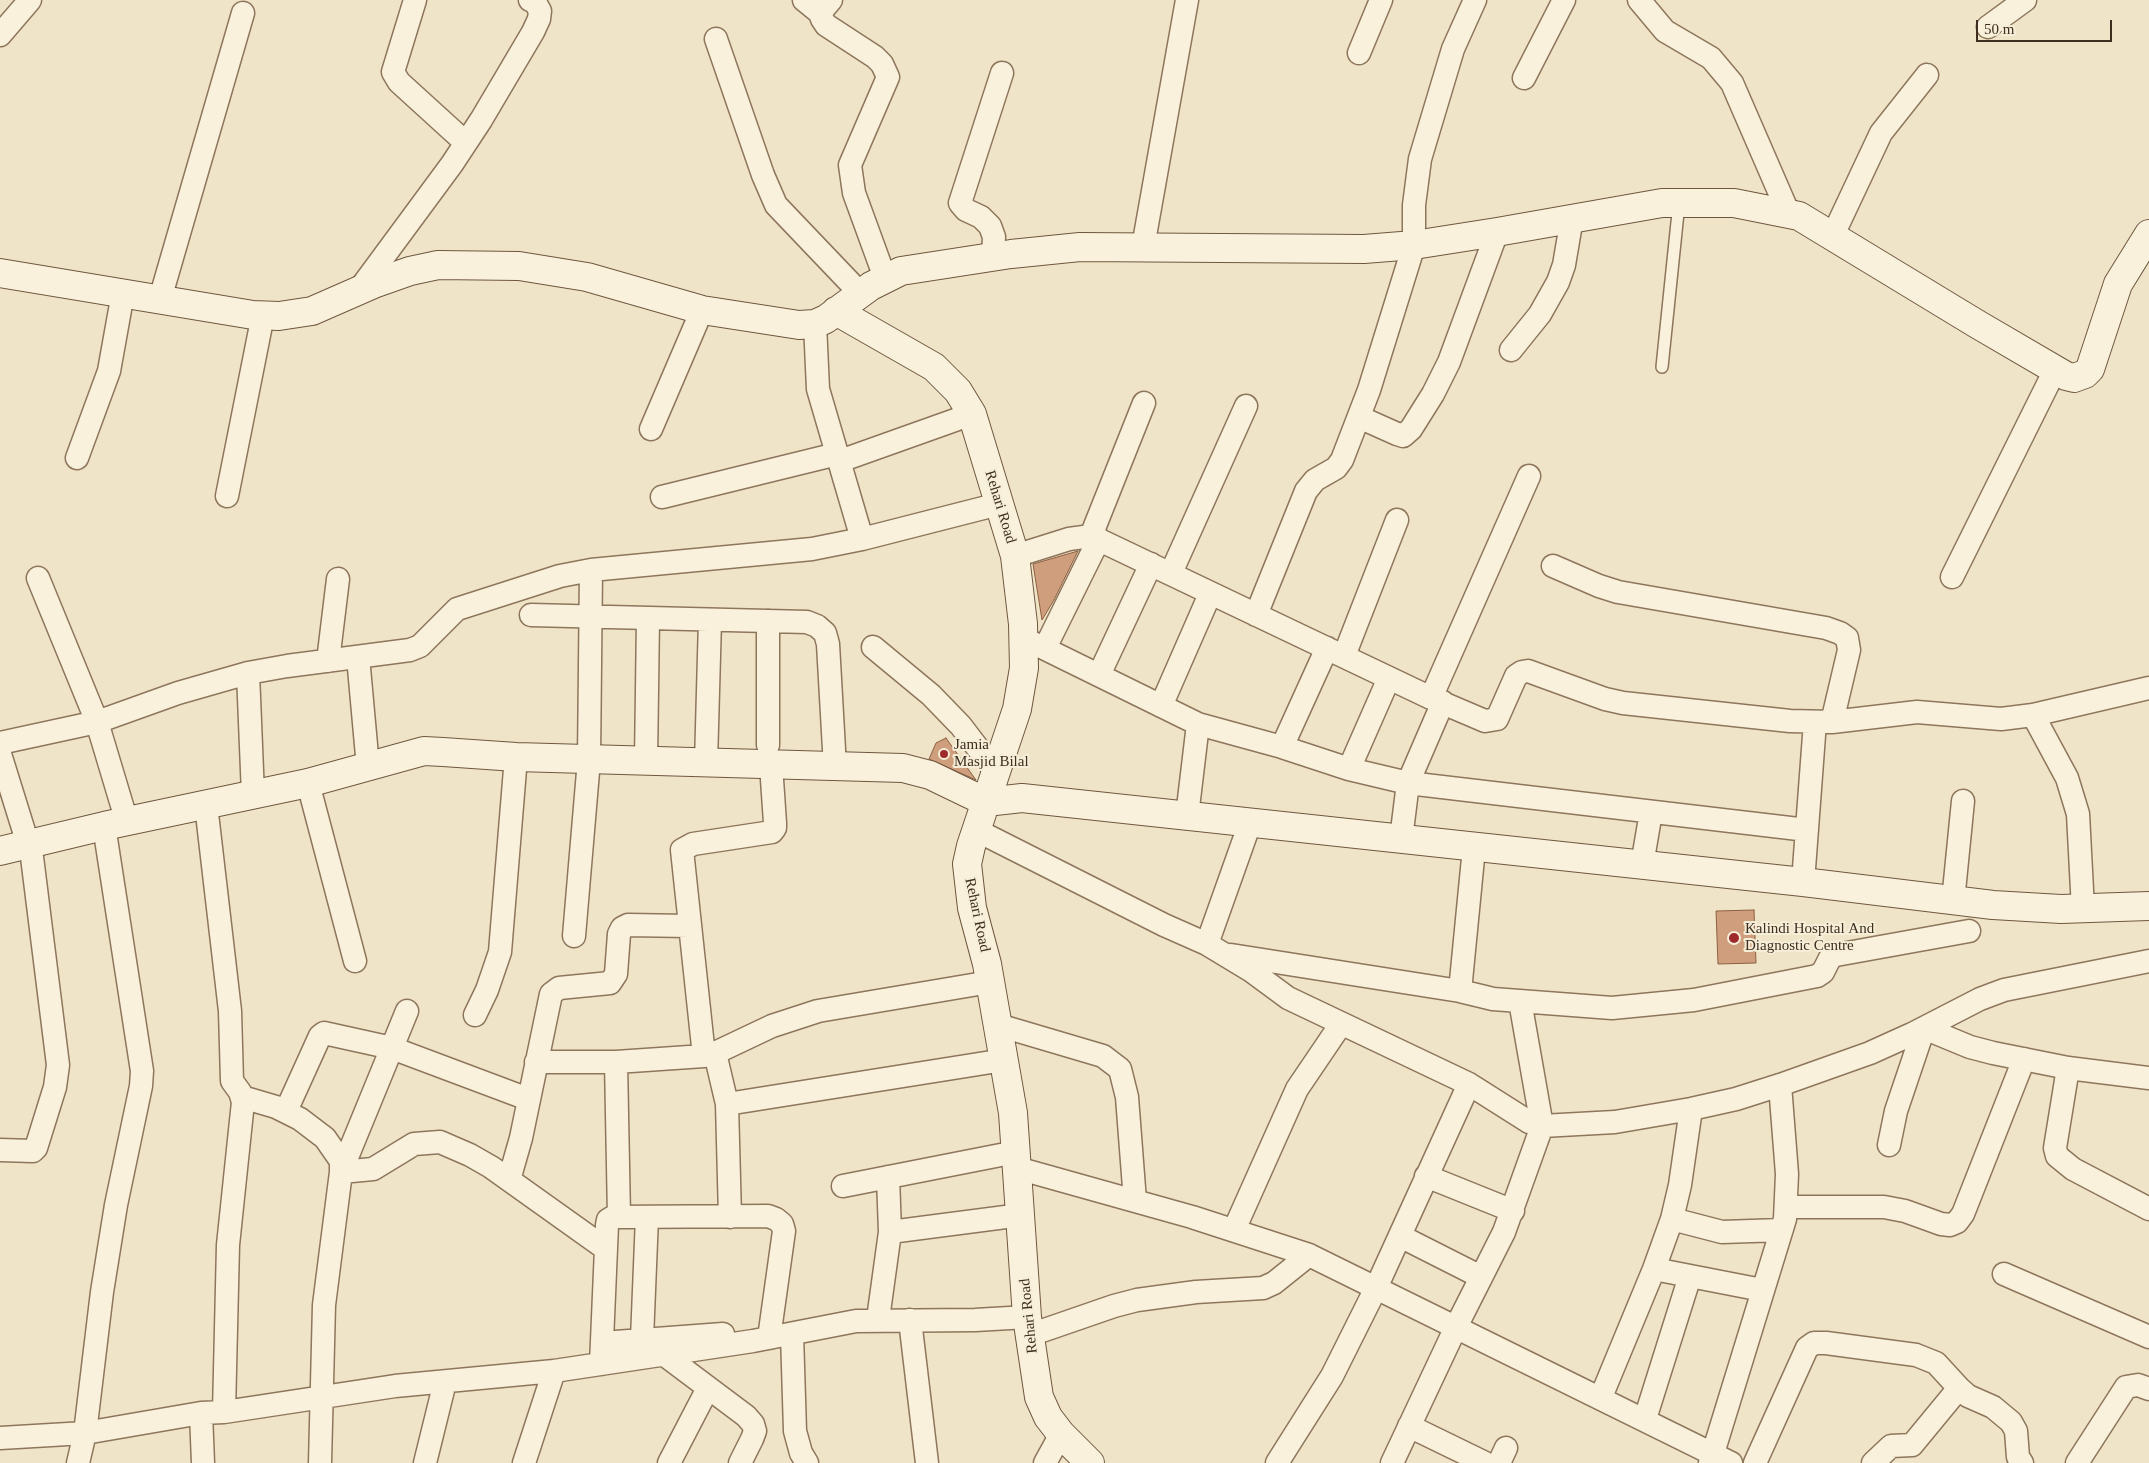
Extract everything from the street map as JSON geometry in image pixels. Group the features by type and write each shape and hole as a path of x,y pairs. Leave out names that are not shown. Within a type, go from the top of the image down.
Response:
{"main road":[{"path":"0,273 279,316 312,311 359,290 410,271 438,265 519,266 587,278 702,310 775,323 825,318 860,293 901,271 993,256 1080,247 1364,249 1414,245 1662,203 1734,203 1788,212 1799,216 2055,370 2074,378 2086,374 2090,368 2118,284 2149,234"},
{"name":"Rehari Road","path":"825,318 934,367 958,391 972,414 1015,556 1034,643 1024,668 1017,709 976,830 967,864 972,908 990,982 1013,1113 1029,1326 1039,1397 1048,1417 1060,1434 1090,1463"},
{"path":"0,852 32,857 206,805 308,783 433,752 516,758 706,763 770,755 835,767 916,770 986,802 1022,798 2027,908 2149,906"}],"street":[{"path":"0,35 30,0"},
{"path":"415,0 393,72 399,82 466,143"},
{"path":"359,290 466,143 539,19 540,11 535,2 530,0"},
{"path":"1143,247 1187,0"},
{"path":"1359,53 1381,0"},
{"path":"1256,615 1306,491 1315,480 1336,468 1342,460 1359,418 1414,245 1414,205 1420,160 1448,66 1459,35 1475,0"},
{"path":"1524,78 1564,0"},
{"path":"1639,0 1665,31 1711,58 1728,76 1788,212"},
{"path":"1988,27 2025,0"},
{"path":"818,4 826,25 882,64 888,77 850,166 854,193 885,278"},
{"path":"160,299 243,13"},
{"path":"716,39 763,175 776,205 860,293"},
{"path":"993,256 994,237 990,226 981,217 966,210 960,203 1002,73"},
{"path":"1833,235 1881,133 1927,75"},
{"path":"1511,350 1540,314 1558,282 1564,265 1572,218"},
{"path":"1359,418 1403,436 1411,429 1450,362 1497,232"},
{"path":"76,458 110,371 123,293"},
{"path":"651,429 702,310"},
{"path":"227,496 263,315"},
{"path":"825,318 818,389 862,539"},
{"path":"1952,578 2055,370"},
{"path":"1144,403 1095,538 1034,643 1198,724 1282,747 1349,769 1408,782 1807,830"},
{"path":"1171,573 1246,406"},
{"path":"662,497 838,457 972,414"},
{"path":"1401,839 1408,782 1437,700 1528,476"},
{"path":"0,743 97,722 178,693 248,673 410,650 420,646 456,609 542,581 591,570 786,552 862,539 999,504"},
{"path":"1282,747 1336,652 1397,520"},
{"path":"1015,556 1069,539 1095,538 1389,678 1485,721 1492,722 1500,716 1516,676 1528,671 1605,699 1623,703 1790,721 1823,722 1917,712 2001,720 2034,715 2149,688"},
{"path":"1099,676 1151,564"},
{"path":"1553,566 1618,592 1826,628 1840,633 1847,638 1849,650 1823,722 1807,830 1803,882"},
{"path":"574,936 589,760 591,570"},
{"path":"38,578 97,722 142,1079 114,1214 84,1433 78,1463"},
{"path":"328,661 338,579"},
{"path":"1160,706 1210,594"},
{"path":"531,615 807,622 817,626 826,633 835,767"},
{"path":"646,761 648,618"},
{"path":"706,763 710,620"},
{"path":"730,1217 727,1104 710,1054 689,926 682,850 694,844 772,832 775,828 770,755 768,621"},
{"path":"873,647 930,695 954,719 996,772"},
{"path":"358,657 368,767"},
{"path":"248,673 252,795"},
{"path":"1349,769 1389,678"},
{"path":"2034,715 2066,778 2076,806 2081,839 2083,908"},
{"path":"1187,816 1198,724"},
{"path":"0,754 32,857 58,1071 36,1148 33,1151 0,1150"},
{"path":"475,1015 490,983 500,952 516,758"},
{"path":"308,783 355,961"},
{"path":"1953,901 1963,801"},
{"path":"206,805 230,1001 232,1082 242,1097 286,1111 325,1138 341,1161 342,1172 324,1306 320,1463"},
{"path":"1642,865 1651,812"},
{"path":"1216,949 1250,823"},
{"path":"976,830 1155,921 1216,949 1288,998 1469,1084 1530,1122 1542,1126 1615,1122 1691,1109 1780,1086 1870,1053 1980,999 2004,990 2149,961"},
{"path":"1460,991 1474,848"},
{"path":"509,1180 551,994 559,988 610,983 616,974 619,934 622,928 628,925 689,926"},
{"path":"1216,949 1460,991 1494,999 1612,1008 1694,1000 1817,976 1823,972 1830,958 1836,955 1969,931"},
{"path":"536,1062 616,1062 710,1054 772,1026 818,1011 990,982"},
{"path":"1392,1463 1513,1211 1542,1126 1520,1001"},
{"path":"342,1172 407,1011"},
{"path":"1234,1230 1292,1098 1341,1024"},
{"path":"998,1025 1103,1056 1111,1060 1120,1069 1127,1097 1135,1201"},
{"path":"1924,1028 1970,1047 2068,1068 2149,1078"},
{"path":"1888,1145 1896,1112 1924,1028"},
{"path":"286,1111 320,1036 324,1033 392,1048 528,1099"},
{"path":"1787,1207 1884,1207 1905,1211 1941,1224 1950,1225 1956,1222 1963,1214 2024,1059"},
{"path":"727,1104 1004,1060"},
{"path":"616,1062 619,1216"},
{"path":"2068,1068 2055,1148 2057,1156 2073,1169 2149,1209"},
{"path":"1277,1463 1332,1376 1376,1288 1469,1084"},
{"path":"843,1186 888,1177 1017,1160 1135,1201 1234,1230 1309,1255 1645,1419 1718,1460 1762,1290 1787,1207 1787,1174 1780,1086"},
{"path":"224,1412 228,1245 242,1097"},
{"path":"1601,1397 1654,1269 1672,1219 1680,1185 1691,1109"},
{"path":"342,1172 373,1169 414,1144 440,1142 470,1155 509,1180 606,1249"},
{"path":"1426,1176 1513,1211"},
{"path":"878,1320 890,1232 888,1177"},
{"path":"890,1232 1021,1215"},
{"path":"602,1354 608,1220 619,1216 768,1216 782,1224 784,1231 761,1340"},
{"path":"642,1339 647,1217"},
{"path":"1672,1219 1722,1232 1781,1230"},
{"path":"1400,1236 1481,1277"},
{"path":"602,1354 666,1356 856,1321 910,1320 1029,1326 1136,1300 1196,1292 1263,1288 1274,1283 1309,1255"},
{"path":"1654,1269 1762,1290"},
{"path":"2004,1274 2149,1337"},
{"path":"1645,1419 1690,1276"},
{"path":"910,1320 927,1463"},
{"path":"0,1438 84,1433 201,1413 224,1412 395,1386 554,1371 642,1339 716,1334 761,1340"},
{"path":"792,1334 795,1431 806,1463"},
{"path":"1755,1463 1803,1355 1807,1348 1814,1343 1835,1344 1927,1359 1936,1363 1968,1396 1992,1407 2011,1422 2016,1431 2018,1457 2022,1463"},
{"path":"666,1356 746,1416 753,1424 755,1431 740,1463"},
{"path":"524,1463 554,1371"},
{"path":"425,1463 445,1382"},
{"path":"2077,1463 2126,1387 2148,1385"},
{"path":"669,1463 708,1388"},
{"path":"1873,1463 1891,1446 1912,1445 1959,1388"},
{"path":"201,1413 202,1463"},
{"path":"1409,1426 1485,1463"},
{"path":"1045,1463 1060,1434"}],"lane":[{"path":"1662,367 1679,203"}],"building":[{"path":"1078,551 1054,600 1042,620 1033,564"},
{"path":"946,738 976,780 929,759 936,743"},
{"path":"1754,910 1756,963 1718,964 1716,911"}],"place":[{"name":"Jamia Masjid Bilal","path":"944,754"},
{"name":"Kalindi Hospital And Diagnostic Centre","path":"1734,938"}]}
